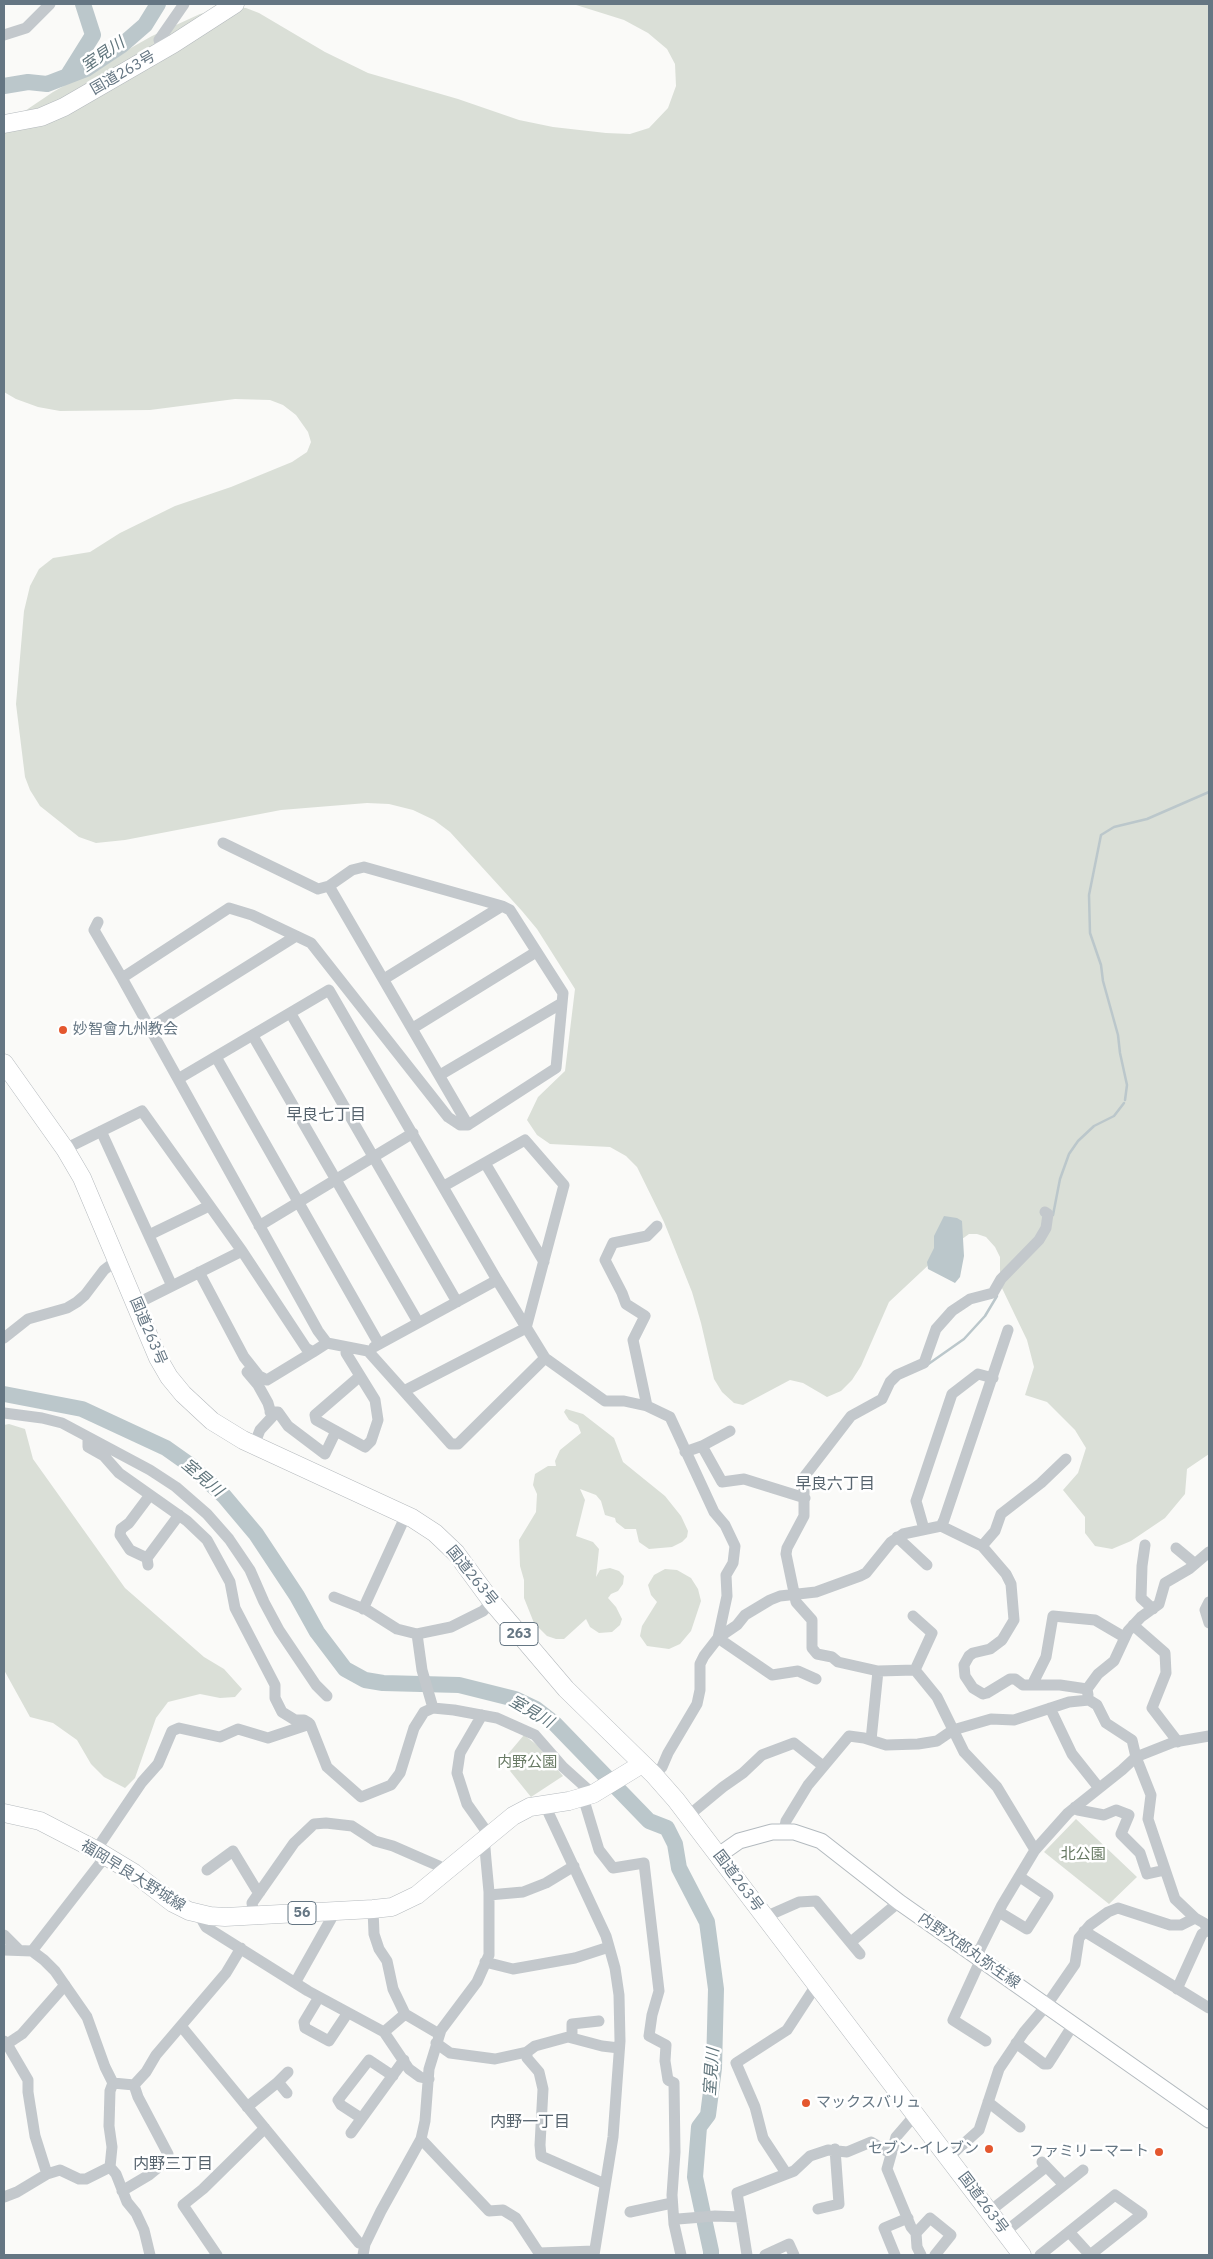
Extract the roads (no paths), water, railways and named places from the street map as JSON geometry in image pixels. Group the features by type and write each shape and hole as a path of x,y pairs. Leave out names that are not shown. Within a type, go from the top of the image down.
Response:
{"main road":[{"name":"国道263号","path":"4,124 41,117 64,107 162,50 235,4"},
{"name":"国道263号","path":"4,1063 65,1149 82,1178 158,1358 183,1394 212,1421 254,1445 406,1514 435,1533 456,1553 492,1602 566,1689 648,1769 688,1816 1022,2255"},
{"name":"56","path":"588,1796 648,1769"},
{"name":"福岡早良大野城線","path":"4,1813 40,1821 134,1873 173,1903 201,1914 225,1917 392,1907 408,1900 444,1873 513,1816 530,1807 588,1796"},
{"name":"内野次郎丸弥生線","path":"719,1855 744,1839 759,1834 784,1831 804,1834 821,1842 898,1902 1209,2120"}],"street":[{"path":"4,35 26,28 50,4"},
{"path":"162,50 159,40 184,4"},
{"path":"122,978 229,908 252,915 311,943 448,1117 460,1125 468,1125 556,1068 563,993 510,910 502,906 364,866 352,870 329,886 318,889 223,843"},
{"path":"329,886 468,1125"},
{"path":"384,978 502,906"},
{"path":"98,922 94,930 318,1331 327,1343 368,1351 451,1444 458,1444 545,1358"},
{"path":"149,1028 296,936"},
{"path":"413,1028 536,952"},
{"path":"178,1079 291,1014 340,982"},
{"path":"330,990 497,1280 545,1358 605,1401 647,1406 670,1417 714,1512 725,1525 735,1546 733,1563 726,1575 727,1596 718,1638"},
{"path":"440,1075 562,1003"},
{"path":"291,1014 457,1302"},
{"path":"253,1036 418,1322"},
{"path":"216,1057 379,1344"},
{"path":"65,1149 142,1111 208,1206 242,1251 306,1348 313,1352"},
{"path":"102,1131 172,1286"},
{"path":"259,1226 413,1133"},
{"path":"404,1391 526,1328 564,1185 525,1140 444,1186"},
{"path":"485,1163 544,1262"},
{"path":"149,1235 208,1206"},
{"path":"1035,1850 997,1787 964,1752 931,1687 915,1670 878,1671 838,1662 832,1657 817,1654 812,1648 812,1620 796,1602 787,1548 804,1516 804,1477 851,1416 882,1399 890,1382 897,1376 924,1363 936,1329 952,1311 970,1299 993,1293 1001,1279 1039,1240 1046,1228 1048,1214 1045,1212"},
{"path":"647,1406 632,1340 645,1316 626,1304 605,1260 613,1243 647,1236 656,1226"},
{"path":"136,1304 242,1251"},
{"path":"4,1338 28,1320 67,1308 77,1302 85,1295 104,1270 117,1260"},
{"path":"199,1272 244,1357 260,1376 267,1380 327,1343"},
{"path":"368,1351 497,1280"},
{"path":"941,1526 1008,1330"},
{"path":"347,1347 346,1353 375,1400 378,1420 371,1441 365,1447 316,1420 315,1415 360,1377"},
{"path":"239,1364 258,1385 268,1403 272,1417 260,1430 254,1445"},
{"path":"924,1529 916,1501 952,1394 978,1374 993,1378"},
{"path":"270,1412 278,1412 288,1426 325,1454 336,1431"},
{"path":"4,1413 42,1418 62,1423 150,1470 176,1487 207,1514 229,1539 250,1570 279,1630 316,1685 327,1696"},
{"path":"686,1452 730,1431"},
{"path":"88,1437 88,1447 104,1456 118,1473 179,1515 207,1540 230,1582 235,1608 275,1685 275,1698 282,1712 295,1720 304,1720 310,1724 327,1767 361,1797 392,1785 400,1772 414,1728 424,1712 433,1708 497,1718 535,1735 588,1796 599,1850 613,1868 644,1863 659,1991 652,2015 649,2036 666,2045 665,2061 668,2080 674,2083 675,2152 672,2203 674,2224 681,2255"},
{"path":"702,1446 722,1482 744,1479 805,1498"},
{"path":"982,1546 995,1531 1001,1514 1041,1483 1066,1459"},
{"path":"150,1494 129,1523 121,1529 120,1535 130,1550 148,1561 179,1515"},
{"path":"363,1609 406,1514"},
{"path":"648,1769 662,1767 671,1746 697,1704 700,1690 700,1664 704,1656 718,1638 737,1625 745,1615 770,1600 794,1594 816,1592 860,1576 866,1573 897,1538 924,1529 941,1526 982,1546 1006,1574 1011,1584 1014,1620 1002,1640 990,1649 973,1653 969,1656 964,1666 965,1676 973,1688 982,1694 1010,1679 1015,1679 1023,1685 1060,1685 1088,1694 1097,1705 1106,1723 1132,1740 1136,1757 1151,1795 1148,1819 1175,1899 1195,1918 1204,1922 1209,1930 1202,1934 1177,1988"},
{"path":"897,1538 927,1565"},
{"path":"1145,1544 1141,1598 1154,1609"},
{"path":"1176,1548 1194,1563"},
{"path":"784,1831 786,1822 823,1766 849,1736 886,1745 918,1744 937,1741 953,1730 991,1719 1014,1720 1088,1694 1098,1674 1114,1661 1124,1637 1133,1625 1159,1604 1165,1583 1189,1569 1209,1552"},
{"path":"334,1597 363,1609 396,1629 417,1634 451,1627 483,1611 492,1602"},
{"path":"1209,1602 1205,1610 1209,1623"},
{"path":"913,1616 932,1634 915,1670"},
{"path":"1032,1685 1046,1657 1053,1616 1095,1620 1124,1637"},
{"path":"1133,1625 1165,1653 1166,1673 1152,1708 1178,1742"},
{"path":"417,1634 422,1670 433,1708"},
{"path":"718,1638 772,1675 798,1671 816,1679"},
{"path":"871,1740 878,1671"},
{"path":"1050,1708 1072,1754 1099,1788"},
{"path":"181,2026 364,2250 421,2139 426,2121 429,2069 438,2038 454,2010 477,1982 488,1955 489,1895 484,1839 467,1804 456,1774 460,1754 482,1715"},
{"path":"32,1951 101,1854 142,1782 158,1764 172,1731 179,1728 220,1737 238,1729 268,1738 310,1724"},
{"path":"986,2041 953,2020 998,1912 1035,1850 1075,1807 1136,1757 1178,1742 1209,1736"},
{"path":"688,1816 743,1773 762,1755 794,1743 823,1766"},
{"path":"421,2139 489,2211 503,2210 516,2218 540,2253 594,2253 613,2137 619,2048 619,1995 609,1946 574,1866 548,1814 548,1803"},
{"path":"1075,1807 1078,1810 1104,1815 1116,1810 1130,1815 1120,1834 1140,1852 1147,1874 1165,1870"},
{"path":"254,1916 252,1903 294,1843 310,1826 320,1824 352,1826 374,1841 393,1846 438,1866 444,1873"},
{"path":"207,1870 233,1851 256,1889 260,1892"},
{"path":"489,1895 523,1892 546,1883 574,1866"},
{"path":"998,1912 1027,1930 1048,1896 1020,1877"},
{"path":"765,1917 799,1902 816,1901 860,1954"},
{"path":"851,1942 898,1902"},
{"path":"948,2157 979,2130 999,2069 1075,1964 1079,1938 1084,1932 1114,1908 1170,1925 1181,1924 1195,1918"},
{"path":"373,1909 376,1941 387,1961 393,1989 405,2014 438,2038 450,2053 495,2059 527,2052 534,2046 572,2037 602,2046 619,2048"},
{"path":"295,1983 331,1919 333,1912"},
{"path":"201,1914 206,1927 347,2014 384,2032 410,2069 420,2076 429,2079"},
{"path":"1084,1932 1209,2008"},
{"path":"4,1935 19,1950"},
{"path":"485,1962 514,1969 575,1958 609,1946"},
{"path":"134,2085 146,2072 156,2055 226,1973 241,1948"},
{"path":"4,1950 7,1952 19,1950 32,1951 44,1960 65,1985 87,2017 104,2067 113,2083 110,2091 112,2147 110,2167 116,2174 122,2190 144,2230 150,2255"},
{"path":"786,2173 763,2138 755,2107 736,2063 787,2030 817,1984"},
{"path":"47,2174 35,2136 28,2080 6,2043 22,2034 65,1985"},
{"path":"319,1997 304,2022 306,2028 329,2041 347,2014"},
{"path":"384,2032 405,2014"},
{"path":"572,2037 572,2024 599,2020"},
{"path":"1016,2043 1044,2064 1048,2064 1073,2025"},
{"path":"527,2052 527,2058 539,2072 543,2089 541,2156 605,2184"},
{"path":"362,2118 341,2105 338,2100 368,2060 393,2076"},
{"path":"351,2133 404,2060"},
{"path":"247,2107 288,2072"},
{"path":"278,2082 287,2093"},
{"path":"113,2083 134,2085"},
{"path":"122,2190 149,2175 166,2161 168,2154 138,2097 134,2085"},
{"path":"988,2102 1020,2127"},
{"path":"915,2116 896,2137 887,2169 916,2233 917,2253"},
{"path":"217,2255 183,2205 203,2189 265,2128"},
{"path":"747,2255 737,2193 794,2171 810,2156 835,2149 847,2152 871,2142 890,2153"},
{"path":"818,2209 839,2204 835,2149"},
{"path":"990,2211 1044,2164 1064,2185"},
{"path":"4,2197 17,2192 47,2174 60,2170 79,2179 86,2179 110,2167"},
{"path":"1005,2232 1083,2170"},
{"path":"1040,2255 1070,2233 1115,2195 1142,2214 1090,2255 1070,2233"},
{"path":"630,2212 672,2203"},
{"path":"678,2219 714,2216 740,2217"},
{"path":"895,2255 884,2228 908,2218"},
{"path":"916,2233 930,2218 951,2236 935,2255"},
{"path":"766,2255 789,2244 794,2255"}],"waterway":[{"path":"68,75 93,35 83,4"},
{"name":"室見川","path":"4,86 28,82 47,84 86,69 122,45 145,25 158,4"},
{"path":"1125,1100 1127,1085 1118,1035 1103,981 1101,965 1090,933 1089,895 1101,835 1114,827 1147,819 1209,792"},
{"path":"1053,1215 1060,1179 1069,1154 1078,1141 1094,1126 1114,1116 1124,1103"},
{"path":"927,1365 964,1339 985,1316 997,1296"},
{"name":"室見川","path":"4,1394 82,1409 166,1448 190,1465 224,1496 256,1534 297,1596 317,1632 345,1669 365,1680 383,1683 459,1685 515,1699 536,1709 554,1723 649,1821 667,1828 675,1844 679,1868 707,1922 716,1989 714,2068 708,2115 699,2127 695,2177 711,2255"}],"place":[{"name":"妙智會九州教会","path":"63,1030"},
{"name":"マックスバリュ","path":"806,2103"},
{"name":"セブン-イレブン","path":"989,2149"},
{"name":"ファミリーマート","path":"1159,2152"}],"district":[{"name":"早良七丁目","path":"326,1115"},
{"name":"早良六丁目","path":"835,1484"},
{"name":"内野一丁目","path":"530,2122"},
{"name":"内野三丁目","path":"173,2164"}],"park label":[{"name":"内野公園","path":"527,1763"},
{"name":"北公園","path":"1083,1855"}]}
